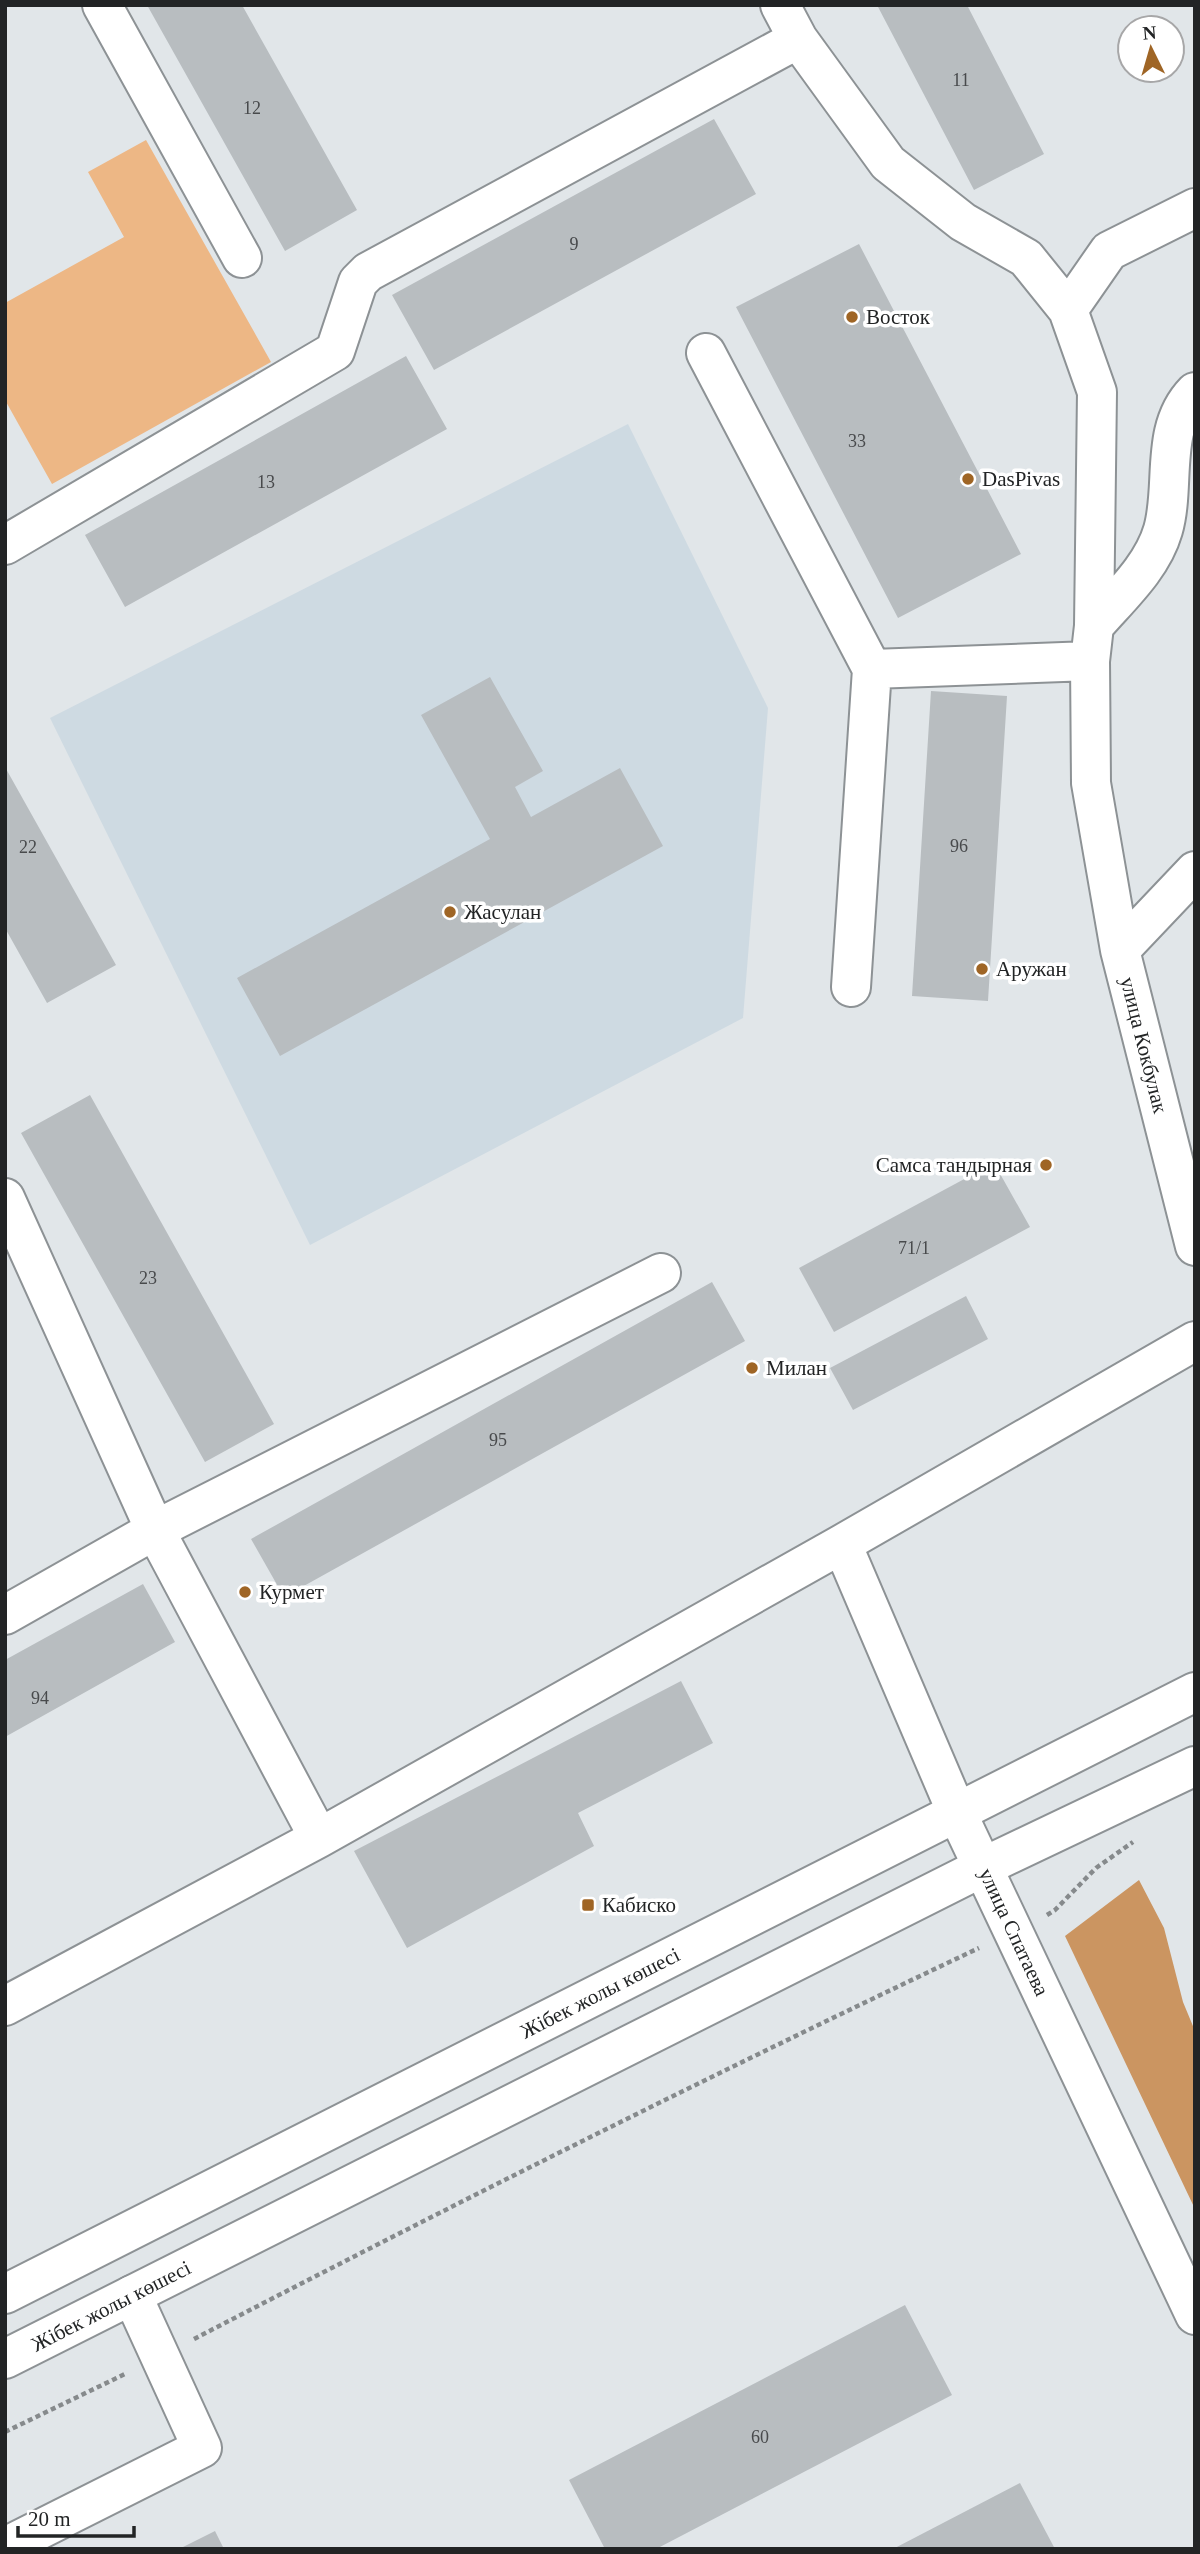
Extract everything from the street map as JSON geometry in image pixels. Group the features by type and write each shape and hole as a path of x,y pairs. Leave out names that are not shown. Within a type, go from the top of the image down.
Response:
{"main road":[{"path":"102,5 243,258"},
{"path":"780,5 798,39 888,163 962,222 1026,258 1068,310 1097,392 1091,783 1120,950"},
{"path":"5,545 335,351 358,282 368,272 798,39"},
{"path":"1068,310 1109,251 1195,208"},
{"path":"706,353 872,669 851,987"},
{"path":"872,669 1092,644 1149,563 1163,530 1173,432 1182,405 1195,391"},
{"name":"улица Кокбулак","path":"1195,871 1120,950 1195,1246"},
{"path":"5,1198 155,1530 319,1838"},
{"path":"5,1615 155,1530 662,1273"},
{"path":"5,2006 319,1838 842,1544 1195,1341"},
{"name":"улица Спатаева","path":"842,1544 957,1813 1195,2315"},
{"name":"Жібек жолы көшесі","path":"5,2294 1195,1692"},
{"name":"Жібек жолы көшесі","path":"5,2359 983,1867 1195,1766"},
{"path":"5,2547 202,2448 131,2295"}],"path":[{"path":"5,2432 160,2357 352,2257 858,2006 1014,1932 1055,1910 1096,1868 1136,1839"}],"shaded area":[{"path":"146,140 271,362 52,484 5,400 5,303 124,237 88,172"},
{"path":"628,424 768,708 743,1018 310,1245 50,718"},
{"path":"1139,1880 1164,1928 1183,2002 1195,2031 1195,2209 1065,1936"}],"building":[{"path":"147,5 242,5 357,210 285,251"},
{"path":"877,5 967,5 1044,154 974,190"},
{"path":"714,119 756,194 434,370 392,295"},
{"path":"859,244 1021,554 898,618 736,307"},
{"path":"406,356 447,429 125,607 85,535"},
{"name":"Жасулан","path":"490,677 543,771 515,787 531,817 620,768 663,846 280,1056 237,978 490,839 421,715"},
{"path":"931,691 1007,696 988,1001 912,996"},
{"path":"5,767 116,965 47,1003 5,928"},
{"path":"90,1095 274,1424 205,1462 21,1133"},
{"path":"994,1163 1030,1227 834,1332 799,1268"},
{"path":"712,1282 745,1341 284,1597 251,1539"},
{"path":"966,1296 988,1339 853,1410 830,1368"},
{"path":"143,1584 175,1642 5,1737 5,1660"},
{"path":"681,1681 713,1743 578,1813 594,1846 407,1948 354,1851"},
{"path":"905,2305 952,2395 656,2549 605,2549 569,2480"},
{"path":"1020,2483 1055,2549 893,2549"},
{"path":"215,2531 224,2549 179,2549"}],"place":[{"name":"Восток","path":"852,317"},
{"name":"DasPivas","path":"968,479"},
{"name":"Жасулан","path":"450,912"},
{"name":"Аружан","path":"982,969"},
{"name":"Самса тандырная","path":"1046,1165"},
{"name":"Милан","path":"752,1368"},
{"name":"Курмет","path":"245,1592"},
{"name":"Кабиско","path":"588,1905"}]}
